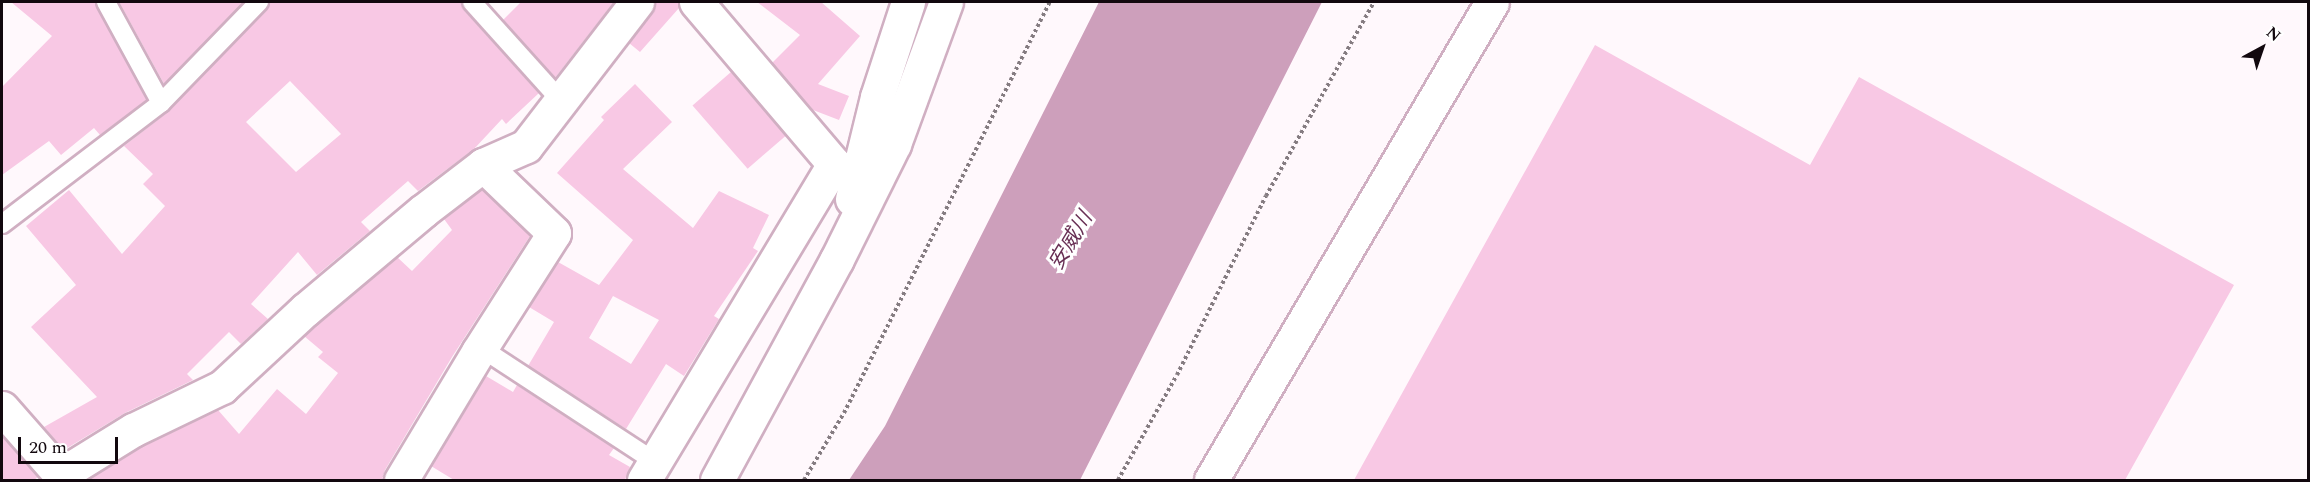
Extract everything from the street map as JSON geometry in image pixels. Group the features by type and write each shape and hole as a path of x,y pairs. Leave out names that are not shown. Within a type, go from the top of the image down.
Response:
{"street":[{"path":"2,408 62,478 133,430 222,387 305,310 483,165 526,146 638,2"},
{"path":"653,469 834,164 696,2"},
{"path":"837,259 877,97 908,2"},
{"path":"717,480 837,259 894,144 946,2"},
{"path":"1211,480 1492,2"},
{"path":"400,480 554,233 483,165"}],"lane":[{"path":"106,2 161,103"},
{"path":"2,224 161,103 259,2"},
{"path":"472,2 561,101"},
{"path":"481,348 653,469"}],"path":[{"path":"804,480 844,413 1050,2"},
{"path":"1118,480 1177,375 1266,196 1374,2"}],"water":[{"name":"安威川","path":"1099,2 1322,2 1080,480 849,480 885,426"}],"building":[{"path":"11,2 95,2 147,100 100,135 94,128 61,155 49,141 2,175 2,87 52,36"},
{"path":"119,2 244,2 164,84"},
{"path":"270,2 461,2 464,10 539,93 506,124 502,119 474,149 418,191 408,181 361,222 370,231 317,275 298,252 251,304 268,319 241,344 229,332 187,374 193,380 125,413 64,450 44,427 97,397 31,327 76,285 26,226 69,190 122,254 165,206 143,184 153,174 124,146 169,111 267,10","holes":["290,81 341,134 296,172 246,122"]},
{"path":"521,2 614,2 555,78 503,20"},
{"path":"655,2 678,2 679,8 640,52 629,43 652,13"},
{"path":"757,2 821,2 860,36 818,84 849,96 839,120 813,110 772,63 800,35"},
{"path":"1595,45 1810,165 1859,77 2234,285 2125,480 1354,480"},
{"path":"731,72 786,135 748,169 693,105"},
{"path":"635,84 672,122 623,169 693,228 719,191 769,215 753,248 758,251 714,316 719,319 684,376 666,364 626,429 528,366 554,322 529,307 558,262 599,285 633,240 557,173 604,120 601,117","holes":["613,296 659,320 631,364 589,338"]},
{"path":"482,190 530,236 452,357 385,470 382,480 89,479 142,446 218,410 239,434 277,389 306,414 338,373 318,357 323,352 304,336 397,257 412,271 452,230 444,219"},
{"path":"486,376 513,392 517,385 614,448 609,455 630,467 625,480 454,480 431,466"},
{"path":"2,436 38,477 34,480 2,480"}]}
